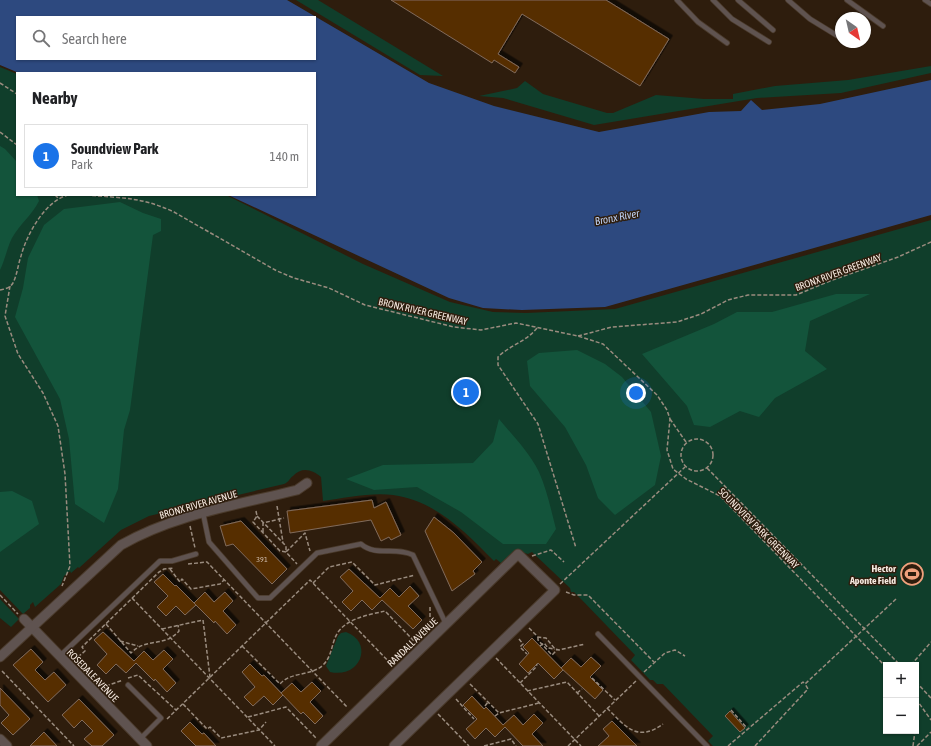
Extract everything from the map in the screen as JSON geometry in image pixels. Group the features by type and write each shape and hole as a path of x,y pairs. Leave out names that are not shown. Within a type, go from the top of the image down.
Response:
{"street":[{"name":"BRONX RIVER AVENUE","path":"0,657 121,545 145,532 180,519 297,490 307,483"},
{"name":"RANDALL AVENUE","path":"319,742 446,624 518,554 555,590"},
{"path":"394,746 555,590"},
{"name":"ROSEDALE AVENUE","path":"24,619 147,746"},
{"path":"0,739 7,746"}],"lane":[{"path":"677,0 698,22 726,43"},
{"path":"713,0 732,18 769,42"},
{"path":"738,0 773,30"},
{"path":"788,0 810,19 835,34"},
{"path":"847,0 883,26"},
{"path":"925,0 931,4"},
{"path":"202,513 209,542 258,598 270,598 317,554 361,544 372,551 403,550 414,555 446,624"},
{"path":"60,656 160,561 172,561 196,554"},
{"path":"598,634 707,746"},
{"path":"128,685 162,718 140,739"}],"path":[{"path":"0,83 16,93"},
{"path":"0,132 16,144"},
{"path":"62,586 70,566 65,474 58,426 44,393 18,354 6,316 10,286 15,278 21,254 40,217 58,198 65,196"},
{"name":"BRONX RIVER GREENWAY","path":"97,196 143,200 155,203 174,212 285,274 329,288 375,308 467,329 481,330 516,323 578,336 612,328 677,322 701,314 728,300 748,295 796,295 830,280 898,257 931,242"},
{"path":"0,290 10,286"},
{"path":"538,327 531,336 505,350 498,357 498,365 538,424 576,548"},
{"path":"578,336 603,344 658,395 670,419 686,443"},
{"path":"670,419 667,450 671,464 677,474"},
{"path":"697,438 708,443 713,453 713,459 707,468 697,472 685,467 680,457 682,447 686,443 697,438"},
{"path":"555,590 685,467"},
{"path":"707,468 897,662"},
{"name":"SOUNDVIEW PARK GREENWAY","path":"677,474 720,496 883,664"},
{"path":"277,506 283,543"},
{"path":"256,511 257,516 286,546 286,552"},
{"path":"257,516 253,522 280,551 286,552 302,568"},
{"path":"264,523 284,518"},
{"path":"263,533 264,523"},
{"path":"190,526 196,554"},
{"path":"286,552 304,533 312,559"},
{"path":"529,557 551,550 564,562"},
{"path":"184,564 207,562 348,708"},
{"path":"313,583 329,567 352,562 375,585 416,575"},
{"path":"78,657 85,651 82,647 159,572 164,569 177,567"},
{"path":"170,569 180,582 182,579 191,589 220,584 224,580"},
{"path":"166,720 310,580 392,665"},
{"path":"566,592 574,595 588,595 654,662"},
{"path":"127,593 210,677 275,746"},
{"path":"0,595 24,619"},
{"path":"728,746 803,682 806,684 855,636 865,629 896,599"},
{"path":"428,601 430,608 430,629"},
{"path":"242,646 280,684 284,679 312,671 322,666 328,659 335,636 340,629 350,622 368,615 386,611 416,643"},
{"path":"162,629 203,620 210,677"},
{"path":"106,624 131,653 138,646"},
{"path":"120,641 138,646 172,639 179,631 178,625"},
{"path":"531,630 538,637 541,645 552,655 557,650"},
{"path":"538,637 546,638 557,650"},
{"path":"519,639 524,644 520,647 527,654"},
{"path":"914,662 931,642"},
{"path":"541,645 544,643 548,648 565,650 584,644"},
{"path":"568,746 654,662 670,651 675,650 685,656"},
{"path":"490,653 581,746"},
{"path":"520,683 536,667 537,664"},
{"path":"2,672 74,746"},
{"path":"106,686 138,675 176,710"},
{"path":"464,678 498,712"},
{"path":"592,678 615,700"},
{"path":"528,691 570,680"},
{"path":"567,682 599,716"},
{"path":"755,746 808,689 806,684"},
{"path":"919,685 931,698"},
{"path":"577,693 582,689"},
{"path":"456,699 474,719"},
{"path":"485,706 488,702"},
{"path":"495,716 498,712 539,703"},
{"path":"919,703 931,720"},
{"path":"183,704 207,729 210,727 221,738 259,730 266,722"},
{"path":"247,717 286,707 319,742"},
{"path":"607,708 631,731 640,732 657,728 662,724"},
{"path":"433,709 469,746"},
{"path":"731,710 748,728"},
{"path":"917,746 931,732"},
{"path":"913,746 915,734"},
{"path":"484,746 511,739 516,746"}],"green space":[{"path":"296,0 318,0 443,76 420,75"},
{"path":"931,66 931,73 841,93 757,98 594,125 503,98 479,96 517,88 525,81 543,94 607,113 613,113 656,95 704,99 733,99 733,94 775,86 848,80"},
{"path":"0,67 16,74 16,196 228,196 363,264 450,302 493,312 526,313 615,309 931,220 931,746 713,746 708,741 713,736 663,684 657,684 653,680 650,680 631,660 635,655 574,592 571,592 570,588 532,552 528,554 515,550 501,563 496,559 494,561 449,519 423,504 408,498 376,494 323,501 321,477 315,472 307,470 296,473 284,484 149,516 121,530 79,568 78,567 71,573 70,571 64,576 61,584 35,607 33,602 30,605 30,608 23,614 0,590"},
{"path":"0,146 5,149 16,161 16,196 37,196 39,201 12,238 0,270"},
{"path":"120,202 143,213 161,219 161,231 153,235 130,410 124,430 118,489 104,523 75,504 69,439 60,399 15,317 23,288 28,258 44,225 64,209"},
{"path":"836,294 870,294 810,321 805,351 827,369 775,398 759,417 740,411 710,427 694,425 687,406 642,354 714,324 737,312 772,312"},
{"path":"577,350 605,364 622,377 651,412 661,456 655,485 615,515 598,498 586,465 565,427 530,386 527,361 539,353"},
{"path":"499,419 520,444 542,479 556,529 546,544 503,544 461,512 417,487 374,490 346,479 383,465 473,463 493,442"},
{"path":"12,491 32,501 39,524 0,552 0,492"},
{"path":"0,599 19,619 11,627 0,618"},
{"path":"346,632 355,637 360,643 360,658 356,665 350,670 341,673 330,672 326,666 338,636 341,633"}],"water":[{"name":"Bronx River","path":"0,0 287,0 314,16 16,16 16,60 316,60 316,17 429,83 494,106 599,132 709,112 741,111 751,100 762,110 820,104 931,80 931,215 605,307 522,310 483,308 449,298 230,196 316,196 316,72 17,72 0,65"}],"building":[{"path":"391,0 606,0 669,39 640,86 522,14 498,54 519,67 515,73 494,60 492,63"},
{"path":"372,500 374,508 386,502 401,535 391,540 389,537 381,541 371,520 290,533 287,511"},
{"path":"434,517 454,533 482,562 473,571 475,574 452,591 425,531"},
{"path":"241,521 287,569 272,584 233,544 226,546 220,526"},
{"path":"349,569 380,598 390,588 399,597 410,586 419,596 408,606 422,620 413,629 382,600 372,610 362,600 351,611 342,602 353,591 340,577"},
{"path":"163,574 196,605 185,615 176,606 166,616 157,607 168,596 154,582"},
{"path":"205,592 214,602 225,592 233,601 223,611 236,625 227,634 215,621 214,623 194,603"},
{"path":"103,632 134,661 144,651 153,660 164,650 173,659 163,669 176,683 167,692 155,679 154,681 136,663 126,673 116,664 106,674 97,665 107,654 94,640"},
{"path":"532,638 563,670 554,679 538,663 528,673 519,664 529,653 523,647"},
{"path":"31,649 43,662 35,670 45,680 54,672 66,685 48,702 13,665"},
{"path":"591,657 601,666 590,677 603,690 595,699 561,668 571,658 581,667"},
{"path":"250,664 262,676 264,675 283,695 273,705 264,696 253,706 244,697 255,687 242,672"},
{"path":"312,682 321,691 310,702 323,716 315,724 303,712 301,714 281,693 292,683 301,692"},
{"path":"0,688 30,719 13,735 1,723 9,715 0,705"},
{"path":"472,696 484,709 486,707 503,725 514,715 523,725 534,714 543,723 532,734 543,746 523,746 505,727 495,737 486,728 475,739 466,729 477,719 463,705"},
{"path":"79,699 114,735 102,746 92,746 84,739 93,731 82,720 74,728 62,715"},
{"path":"730,711 745,728 740,732 725,716"},
{"path":"612,721 637,746 598,746 609,736 603,729"},
{"path":"190,722 202,734 204,733 216,746 196,746 181,731"},
{"path":"44,732 57,746 30,746"}],"place":[{"name":"Soundview Park","path":"466,392"},
{"name":"Hector Aponte Field","path":"912,574"}]}
